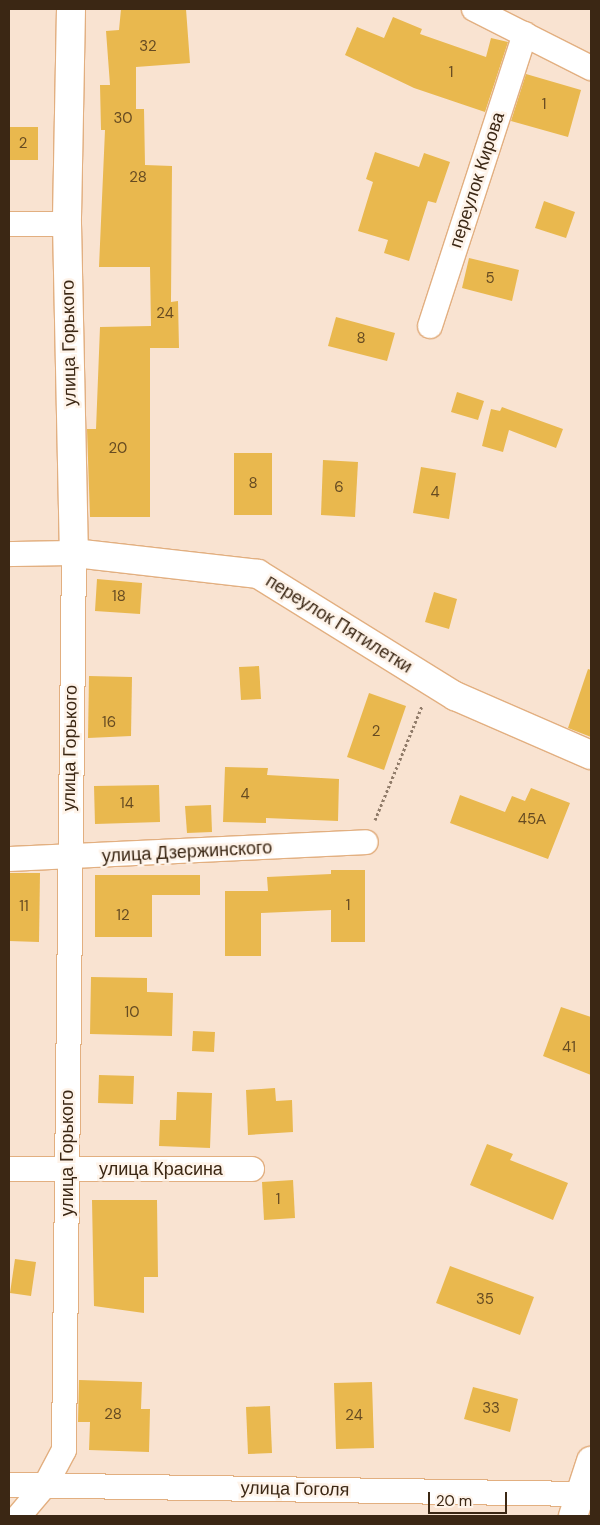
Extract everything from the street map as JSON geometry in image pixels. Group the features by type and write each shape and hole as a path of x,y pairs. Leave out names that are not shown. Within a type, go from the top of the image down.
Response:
{"street":[{"name":"улица Горького","path":"19,1516 46,1484 64,1450 67,1169 67,858 74,553 67,224 71,9"},
{"path":"474,9 591,68"},
{"name":"переулок Кирова","path":"430,326 525,34"},
{"path":"9,224 67,224"},
{"name":"переулок Пятилетки","path":"9,554 74,553 258,574 432,682 591,754"},
{"name":"улица Дзержинского","path":"9,859 67,858 366,842"},
{"name":"улица Красина","path":"9,1169 252,1170"},
{"path":"577,1505 591,1461"},
{"name":"улица Гоголя","path":"9,1485 46,1484 577,1505"}],"path":[{"path":"366,842 432,682"}],"building":[{"path":"121,9 186,9 190,63 136,67 136,109 144,109 145,165 172,166 171,302 178,301 179,348 150,348 150,517 90,517 87,429 96,429 100,327 151,326 150,267 99,267 105,130 101,130 100,85 110,85 106,31 119,30"},
{"path":"393,17 422,29 420,34 486,57 491,38 508,42 485,112 414,88 345,55 357,27 384,38"},
{"path":"526,74 581,90 568,137 511,121"},
{"path":"9,127 38,127 38,160 9,160"},
{"path":"375,152 419,167 424,153 450,162 436,203 428,201 409,261 384,253 388,240 358,231 373,182 366,179"},
{"path":"544,201 575,212 566,238 535,228"},
{"path":"469,258 519,270 512,301 462,288"},
{"path":"336,317 395,333 387,361 328,346"},
{"path":"457,392 484,401 478,420 451,412"},
{"path":"502,407 563,429 556,448 509,430 503,452 482,446 491,409 500,411"},
{"path":"234,453 272,453 272,515 234,515"},
{"path":"323,460 358,462 355,517 321,515"},
{"path":"421,467 456,473 449,519 413,513"},
{"path":"97,579 142,583 140,614 95,611"},
{"path":"434,592 457,599 449,629 425,622"},
{"path":"259,666 261,699 241,700 239,667"},
{"path":"588,669 591,670 591,737 568,728"},
{"path":"89,676 132,677 131,736 88,738"},
{"path":"369,693 406,706 384,770 347,757"},
{"path":"225,767 268,768 267,775 339,779 338,821 266,818 266,823 223,822"},
{"path":"159,785 160,822 95,824 94,786"},
{"path":"531,788 570,803 548,859 450,823 460,795 505,812 512,796 525,801"},
{"path":"211,805 212,832 187,833 185,806"},
{"path":"331,870 365,870 365,942 331,942 331,910 261,913 261,956 225,956 225,891 268,891 267,877 331,874"},
{"path":"9,873 40,873 39,942 9,941"},
{"path":"95,875 200,875 200,895 152,895 152,937 95,937"},
{"path":"91,977 147,978 147,992 173,993 172,1036 90,1034"},
{"path":"561,1007 591,1017 591,1075 543,1056"},
{"path":"193,1031 215,1032 214,1052 192,1051"},
{"path":"99,1075 134,1076 133,1104 98,1103"},
{"path":"275,1088 276,1101 292,1100 293,1132 248,1135 246,1090"},
{"path":"177,1092 212,1093 210,1148 159,1146 160,1120 176,1120"},
{"path":"487,1144 513,1154 510,1160 568,1183 553,1220 470,1185"},
{"path":"293,1180 295,1218 264,1220 262,1182"},
{"path":"92,1200 157,1200 158,1277 144,1277 144,1313 94,1306"},
{"path":"15,1259 36,1262 31,1296 10,1293"},
{"path":"450,1266 534,1297 520,1335 436,1303"},
{"path":"79,1380 142,1382 141,1409 150,1409 149,1452 89,1450 90,1422 78,1422"},
{"path":"372,1382 374,1448 336,1449 334,1383"},
{"path":"473,1387 518,1399 510,1432 464,1419"},
{"path":"270,1406 272,1453 248,1454 246,1407"}]}
